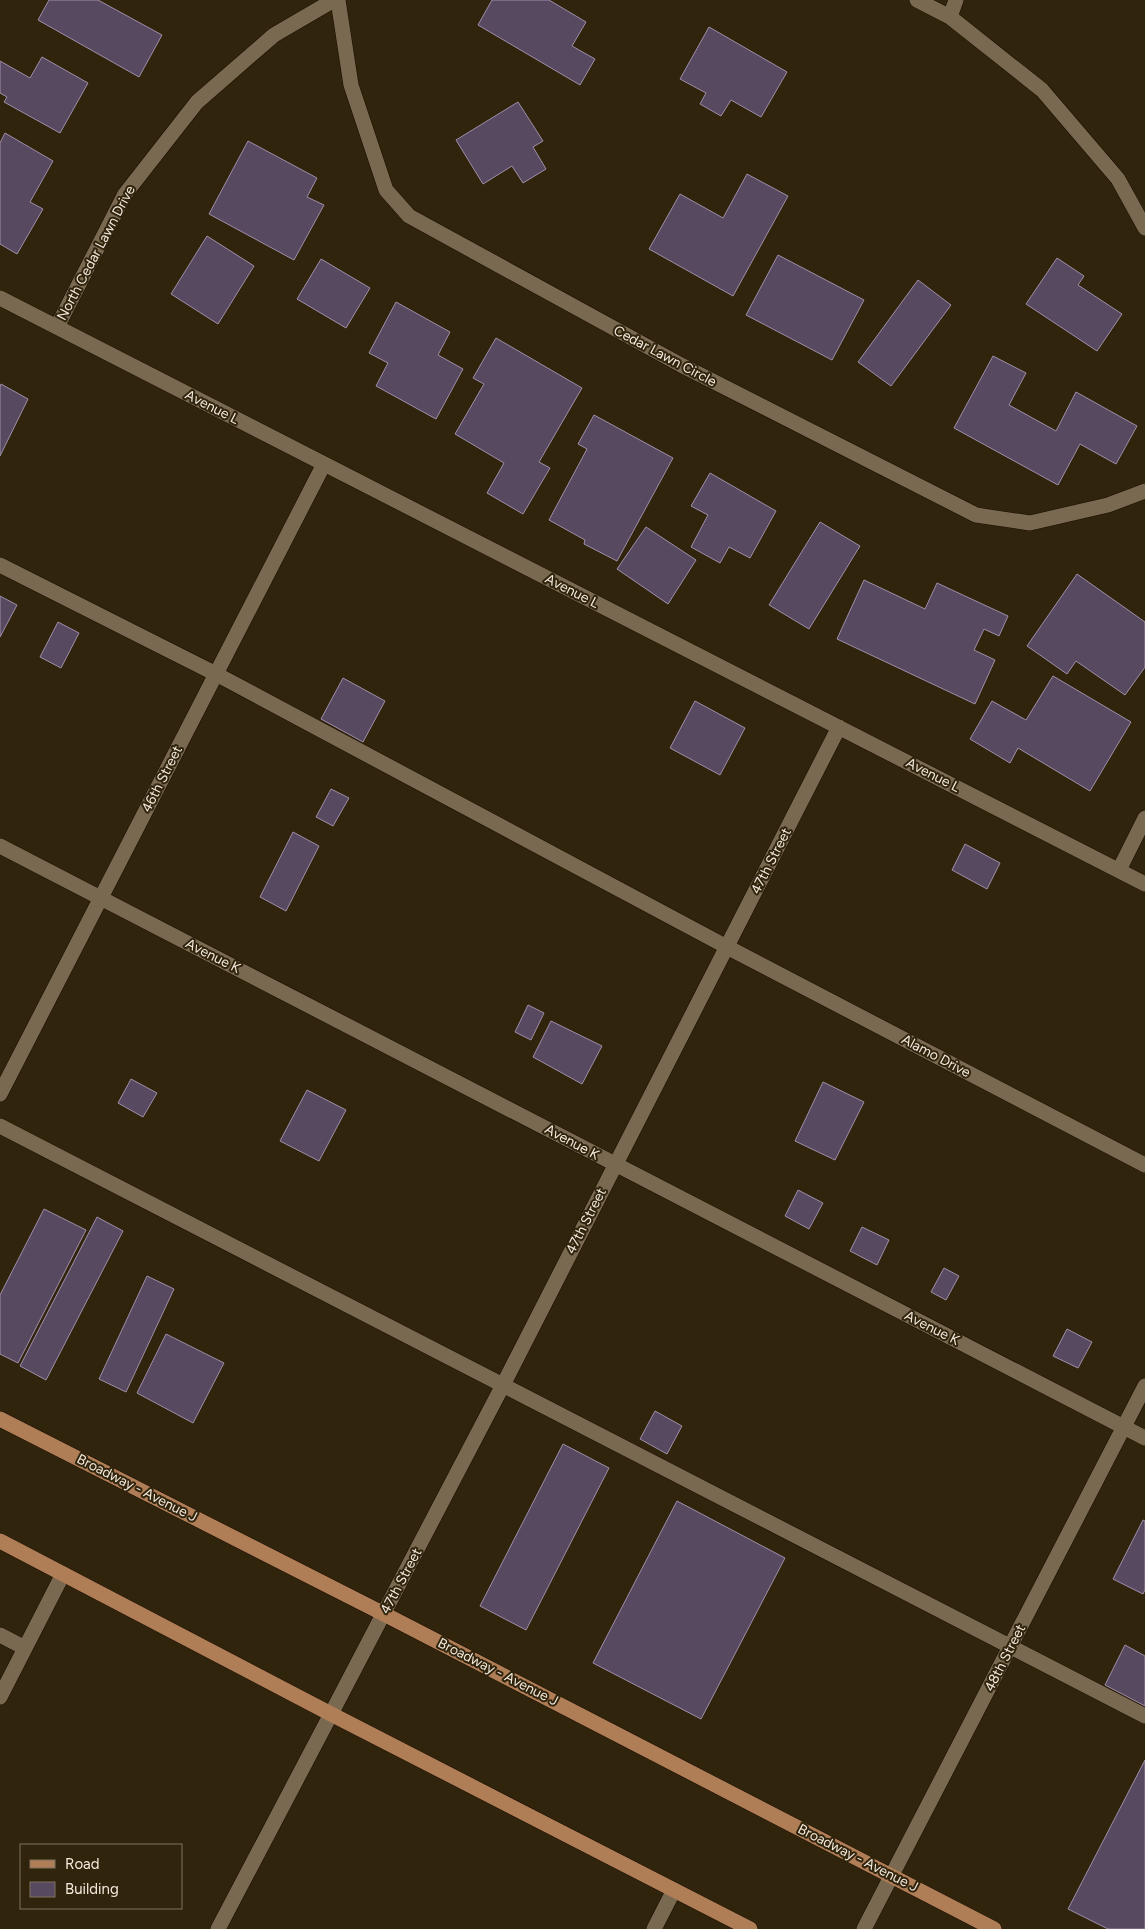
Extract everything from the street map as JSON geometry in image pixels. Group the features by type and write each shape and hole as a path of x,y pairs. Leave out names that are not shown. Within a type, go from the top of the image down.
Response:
{"main road":[{"name":"Broadway - Avenue J","path":"0,1419 384,1614 994,1929"},
{"path":"0,1541 331,1714 750,1929"}],"street":[{"name":"North Cedar Lawn Drive","path":"57,328 125,194 197,102 274,35 334,0"},
{"name":"Cedar Lawn Circle","path":"338,0 351,85 386,190 409,216 681,366 976,515 1030,523 1108,505 1145,491"},
{"path":"917,0 950,17 1042,90 1118,179 1145,228"},
{"path":"950,17 956,0"},
{"name":"Avenue L","path":"0,298 1145,884"},
{"name":"46th Street","path":"0,1094 324,464"},
{"name":"Alamo Drive","path":"0,565 216,674 726,947 1145,1165"},
{"name":"47th Street","path":"218,1929 384,1614 839,727"},
{"path":"1119,870 1145,818"},
{"name":"Avenue K","path":"0,846 1145,1438"},
{"path":"0,1126 1145,1716"},
{"name":"48th Street","path":"864,1929 1145,1386"},
{"path":"0,1697 63,1574"},
{"path":"0,1635 25,1648"},
{"path":"654,1929 674,1890"}],"building":[{"path":"49,0 98,0 162,35 139,77 38,20"},
{"path":"492,0 549,0 586,22 572,46 595,59 580,85 478,25"},
{"path":"709,27 787,72 761,117 731,100 721,116 700,104 706,93 680,79"},
{"path":"42,57 88,83 60,133 4,102 7,97 0,93 0,61 30,78"},
{"path":"518,102 543,141 533,147 546,169 523,183 512,166 483,184 456,140"},
{"path":"5,133 53,161 30,202 43,209 17,254 0,244 0,143"},
{"path":"248,141 317,178 307,197 324,205 294,260 209,214"},
{"path":"747,174 788,196 733,296 649,249 680,194 723,218"},
{"path":"207,236 254,266 218,324 171,294"},
{"path":"778,255 864,300 832,360 746,315"},
{"path":"1057,258 1084,276 1078,285 1122,314 1097,351 1026,304"},
{"path":"321,259 370,288 346,328 297,299"},
{"path":"918,280 951,305 891,386 858,362"},
{"path":"396,302 450,332 438,355 463,369 436,419 376,386 388,363 369,353"},
{"path":"496,338 582,388 539,462 550,468 523,514 487,493 504,463 455,434 484,384 473,378"},
{"path":"993,356 1026,373 1009,405 1056,431 1076,392 1137,426 1116,464 1080,444 1058,485 954,428"},
{"path":"1,384 28,399 0,456 0,387"},
{"path":"594,415 673,458 617,561 584,544 585,540 549,520 587,449 578,444"},
{"path":"710,473 776,511 750,558 729,547 720,563 691,547 708,515 691,506"},
{"path":"820,522 860,546 809,629 769,605"},
{"path":"646,527 696,560 668,604 617,569"},
{"path":"1077,574 1145,622 1145,667 1125,695 1076,661 1067,674 1027,646"},
{"path":"864,580 925,609 937,583 1008,616 999,636 984,629 974,650 995,660 975,704 837,639"},
{"path":"0,596 17,605 0,637"},
{"path":"58,622 79,633 61,668 40,657"},
{"path":"1053,676 1131,722 1090,791 1018,748 1010,763 970,739 992,701 1026,720"},
{"path":"343,678 385,701 363,742 321,719"},
{"path":"695,701 745,728 720,775 670,748"},
{"path":"331,789 349,798 333,826 316,817"},
{"path":"293,832 319,846 286,911 260,897"},
{"path":"965,844 1000,863 987,889 952,870"},
{"path":"528,1005 544,1013 531,1040 515,1032"},
{"path":"551,1021 602,1046 582,1084 533,1057"},
{"path":"131,1079 157,1093 143,1117 118,1103"},
{"path":"823,1082 864,1102 835,1160 795,1141"},
{"path":"307,1090 346,1110 319,1161 280,1141"},
{"path":"798,1190 823,1203 809,1229 785,1216"},
{"path":"44,1209 86,1230 18,1363 0,1354 0,1295"},
{"path":"97,1217 123,1231 46,1380 20,1366"},
{"path":"862,1227 889,1240 877,1265 850,1251"},
{"path":"944,1268 959,1276 946,1300 931,1292"},
{"path":"147,1276 174,1289 126,1392 99,1379"},
{"path":"1067,1329 1092,1342 1078,1368 1053,1356"},
{"path":"166,1334 224,1363 193,1423 137,1393"},
{"path":"655,1411 682,1426 667,1454 640,1439"},
{"path":"563,1444 609,1468 526,1630 480,1606"},
{"path":"677,1501 785,1558 701,1719 593,1663"},
{"path":"1143,1520 1145,1521 1145,1590 1143,1594 1113,1579"},
{"path":"1125,1645 1145,1656 1145,1706 1105,1685"},
{"path":"1145,1760 1145,1929 1108,1929 1068,1909"}]}
